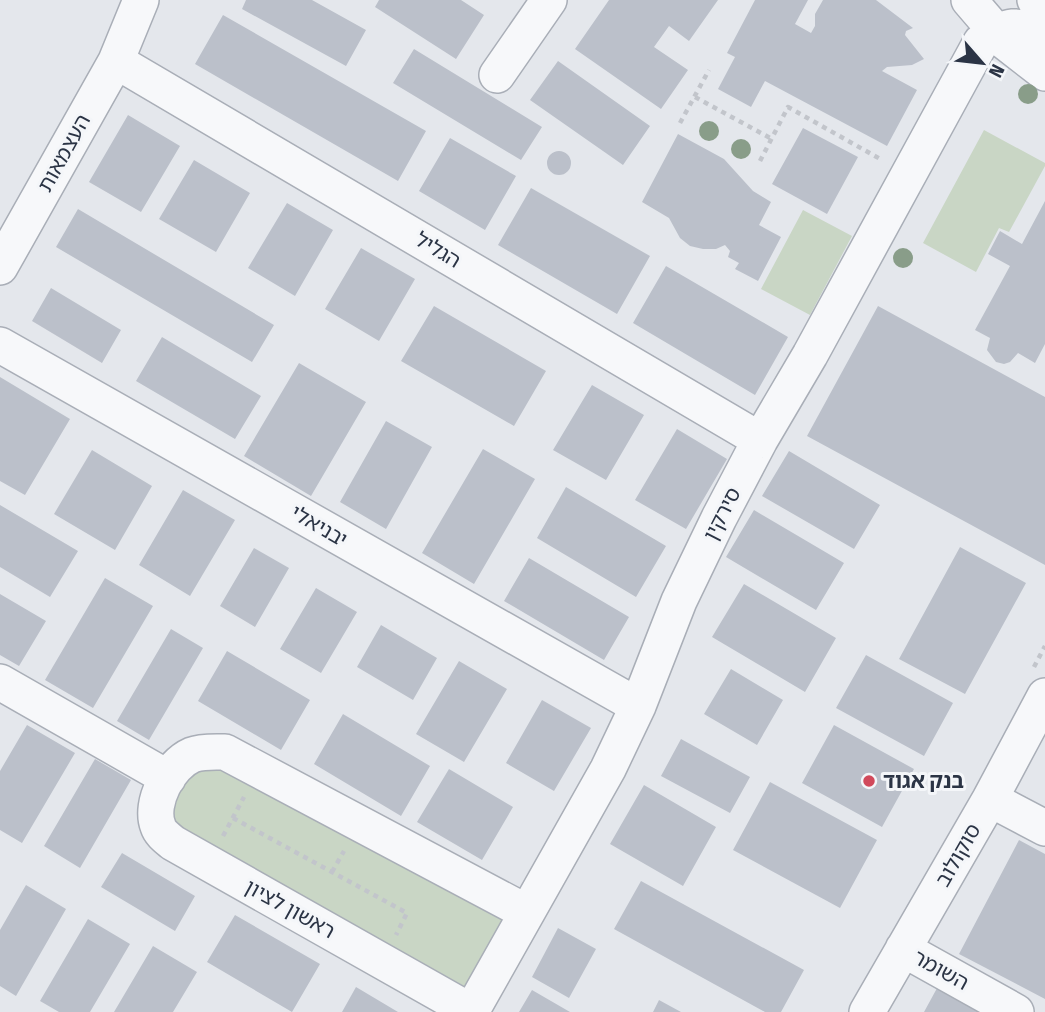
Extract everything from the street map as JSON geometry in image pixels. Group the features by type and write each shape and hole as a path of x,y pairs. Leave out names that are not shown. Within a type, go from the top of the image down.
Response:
{"street":[{"name":"העצמאות","path":"122,49 141,0"},
{"name":"העצמאות","path":"0,267 151,0"},
{"path":"497,75 549,0"},
{"path":"969,0 1014,50 1045,73"},
{"path":"1035,0 1045,7"},
{"path":"997,32 1014,25 1025,27 1045,39"},
{"name":"סירקין","path":"472,1012 608,769 638,706 680,601 760,440 810,355 981,42 997,32"},
{"name":"הגליל","path":"122,49 760,440"},
{"name":"יבניאלי","path":"0,345 638,706"},
{"path":"0,682 168,778"},
{"name":"סוקולוב","path":"867,1012 990,799 1045,696"},
{"name":"ראשון לציון","path":"472,1012 173,843 159,830 155,816 157,803 168,778 190,755 225,752 526,912"},
{"path":"990,799 1045,828"},
{"name":"השומר","path":"903,949 1016,1012"}],"path":[{"path":"680,123 709,70"},
{"path":"695,97 772,139"},
{"path":"760,161 788,107 908,174"},
{"path":"209,863 259,768"},
{"path":"233,818 408,913 383,961"}],"green space":[{"path":"984,130 1045,163 1045,166 1009,232 999,228 976,272 923,243"},
{"path":"803,210 852,236 810,315 761,289"},
{"path":"203,752 526,912 472,1012 173,843 157,804"}],"building":[{"path":"246,0 312,0 366,30 346,66 242,9"},
{"path":"379,0 461,0 484,15 456,59 375,7"},
{"path":"609,0 718,0 689,41 669,26 654,47 688,70 661,109 575,49"},
{"path":"755,0 808,0 795,24 811,33 815,26 815,14 823,0 876,0 913,28 906,31 905,35 924,59 912,65 887,67 882,71 917,90 887,146 765,81 751,107 718,89 735,57 727,53"},
{"path":"223,15 426,131 398,181 195,64"},
{"path":"414,49 542,127 521,160 393,83"},
{"path":"558,61 650,126 623,165 530,100"},
{"path":"128,115 180,146 141,212 89,182"},
{"path":"803,128 858,157 827,214 772,184"},
{"path":"678,134 724,159 753,191 771,202 759,225 781,237 758,281 735,269 739,263 728,257 730,251 725,245 716,249 690,246 680,238 669,218 642,202"},
{"path":"450,138 516,176 485,230 419,191"},
{"path":"559,151 568,154 571,163 568,172 559,175 550,172 547,163 550,154"},
{"path":"194,160 250,193 216,252 159,219"},
{"path":"531,188 650,256 617,314 498,245"},
{"path":"1045,201 1045,344 1035,363 1018,353 1010,362 996,362 987,350 990,338 975,330 1010,266 988,254 1000,231 1022,244"},
{"path":"287,203 333,230 295,296 248,268"},
{"path":"78,209 274,325 252,362 56,247"},
{"path":"361,248 415,279 379,341 325,309"},
{"path":"666,266 788,337 755,395 633,323"},
{"path":"51,288 121,330 102,363 32,321"},
{"path":"434,306 546,371 514,426 401,361"},
{"path":"878,306 1045,397 1045,565 807,436"},
{"path":"162,337 261,396 235,439 136,381"},
{"path":"299,363 366,402 311,496 244,456"},
{"path":"0,377 70,419 25,495 0,481"},
{"path":"592,385 644,415 606,480 553,450"},
{"path":"386,421 432,447 386,529 340,502"},
{"path":"677,429 727,459 686,529 635,500"},
{"path":"483,449 535,479 474,584 422,553"},
{"path":"92,450 152,486 115,550 54,514"},
{"path":"789,451 880,505 854,549 762,496"},
{"path":"566,487 666,546 636,597 537,538"},
{"path":"183,490 235,520 190,596 139,565"},
{"path":"0,505 78,551 50,597 0,567"},
{"path":"754,510 844,563 816,610 726,557"},
{"path":"960,547 1026,583 965,694 899,659"},
{"path":"254,548 289,568 255,627 220,606"},
{"path":"529,558 629,617 604,660 504,601"},
{"path":"105,578 153,606 93,708 45,680"},
{"path":"744,584 836,638 805,692 712,637"},
{"path":"316,588 357,612 321,673 280,649"},
{"path":"0,594 46,621 19,666 0,655"},
{"path":"381,625 437,658 413,700 357,667"},
{"path":"171,629 203,648 149,740 117,721"},
{"path":"227,651 310,700 281,750 198,701"},
{"path":"866,655 953,703 924,756 836,708"},
{"path":"459,661 507,689 464,762 416,734"},
{"path":"731,669 783,700 757,745 704,714"},
{"path":"542,700 591,728 554,791 506,763"},
{"path":"343,714 430,766 401,816 314,764"},
{"path":"27,725 75,753 22,843 0,830 0,771"},
{"path":"834,725 914,769 882,827 802,783"},
{"path":"681,739 750,777 730,813 661,776"},
{"path":"95,759 131,780 80,868 44,846"},
{"path":"449,769 513,807 482,860 417,822"},
{"path":"770,782 877,840 840,908 733,850"},
{"path":"644,785 716,827 683,886 610,844"},
{"path":"1019,840 1045,854 1045,999 959,954"},
{"path":"122,853 195,896 175,931 101,887"},
{"path":"641,881 804,970 781,1012 765,1012 614,929"},
{"path":"26,885 66,909 16,996 0,986 0,930"},
{"path":"235,915 320,964 292,1012 207,962"},
{"path":"88,919 130,944 90,1012 59,1012 40,1001"},
{"path":"558,928 596,949 569,998 532,977"},
{"path":"153,946 197,972 173,1012 114,1012"},
{"path":"942,979 1001,1012 924,1012"},
{"path":"356,987 398,1012 342,1012"},
{"path":"532,990 570,1012 519,1012"},
{"path":"659,1000 681,1012 653,1012"}],"place":[{"name":"בנק אגוד","path":"869,781"}]}
